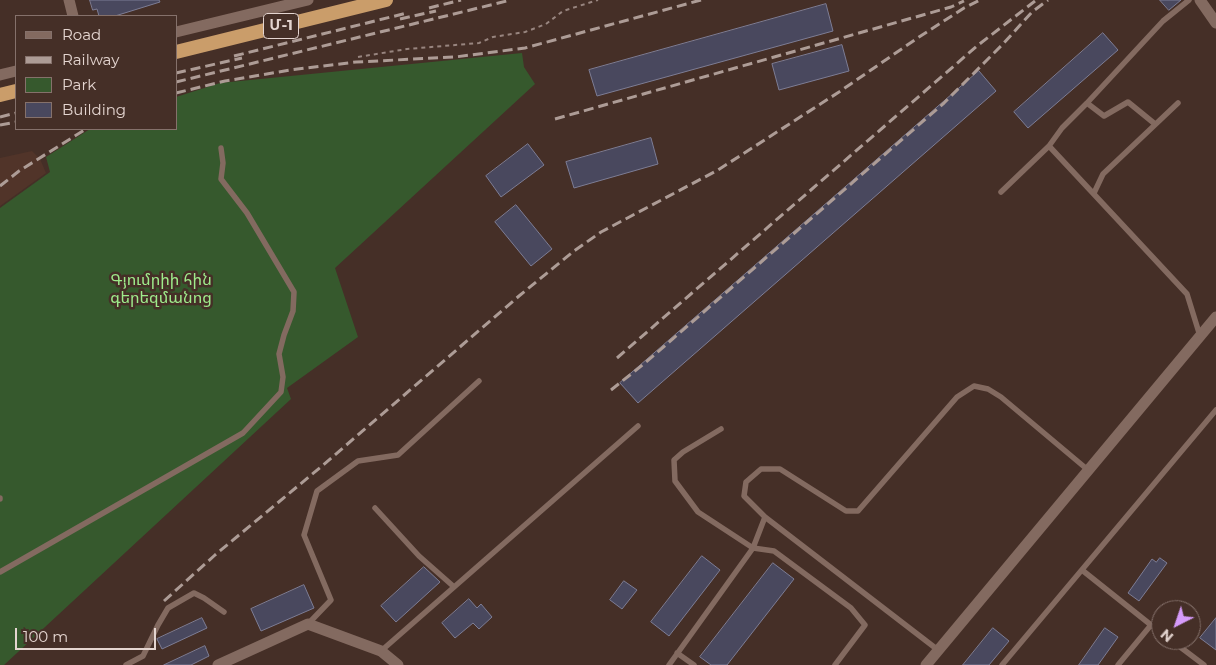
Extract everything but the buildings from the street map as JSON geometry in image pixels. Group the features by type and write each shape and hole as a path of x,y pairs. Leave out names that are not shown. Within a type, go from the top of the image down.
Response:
{"highway":[{"name":"Մ-1","path":"178,52 386,0"},
{"path":"0,95 15,91"}],"street":[{"path":"69,0 73,15"},
{"path":"178,32 305,0 310,19"},
{"path":"1200,0 1216,23"},
{"path":"0,75 15,71"},
{"path":"926,665 1216,316"},
{"path":"218,665 238,661 308,624 381,651 398,665"}],"lane":[{"path":"1001,192 1049,146 1062,128 1163,21 1189,0"},
{"path":"1087,103 1104,116 1128,102 1155,124"},
{"path":"1094,194 1103,174 1178,103"},
{"path":"1049,146 1188,294 1200,336"},
{"path":"0,572 242,433 280,392 282,377 280,354 292,311 294,292 247,213 221,179 223,163 221,148"},
{"path":"308,624 332,600 304,535 317,491 358,461 398,455 479,381"},
{"path":"938,650 765,517 744,496 746,482 761,469 780,469 846,511 858,511 957,397 974,386 988,389 1001,398 1088,470"},
{"path":"1002,665 1216,410"},
{"path":"381,651 638,426"},
{"path":"721,429 683,452 674,460 675,481 698,512 753,548 774,551 851,608 865,625 835,665"},
{"path":"375,508 419,556 453,586"},
{"path":"669,665 753,548 765,517"},
{"path":"1082,570 1151,625 1118,665"},
{"path":"126,665 143,656 168,608 194,593 224,612"},
{"path":"1184,650 1204,665"},
{"path":"677,654 694,665"}],"path":[{"path":"358,57 407,49 479,43 493,37 525,32 546,24 564,11 598,0"}],"shaded area":[{"path":"32,151 40,159 46,173 0,206 0,158"}],"green space":[{"name":"Գյումրիի հին գերեզմանոց","path":"522,53 524,67 535,84 335,268 358,337 287,388 291,399 4,665 0,665 0,208 50,172 46,157 88,130 178,130 178,96 220,83"}],"railway":[{"path":"429,8 461,0"},
{"path":"178,82 511,0"},
{"path":"178,93 225,81 290,70 356,62 455,57 525,48 701,0"},
{"path":"164,601 215,555 574,251 601,232 718,170 839,92 919,37 980,0"},
{"path":"611,390 645,363 944,103 1032,12 1048,0"},
{"path":"555,119 951,7 964,1"},
{"path":"617,358 977,46 1035,1"},
{"path":"400,19 436,11"},
{"path":"234,56 407,13"},
{"path":"178,73 242,58"},
{"path":"0,117 15,113"},
{"path":"0,125 15,122"},
{"path":"0,186 19,171 84,130"}]}
